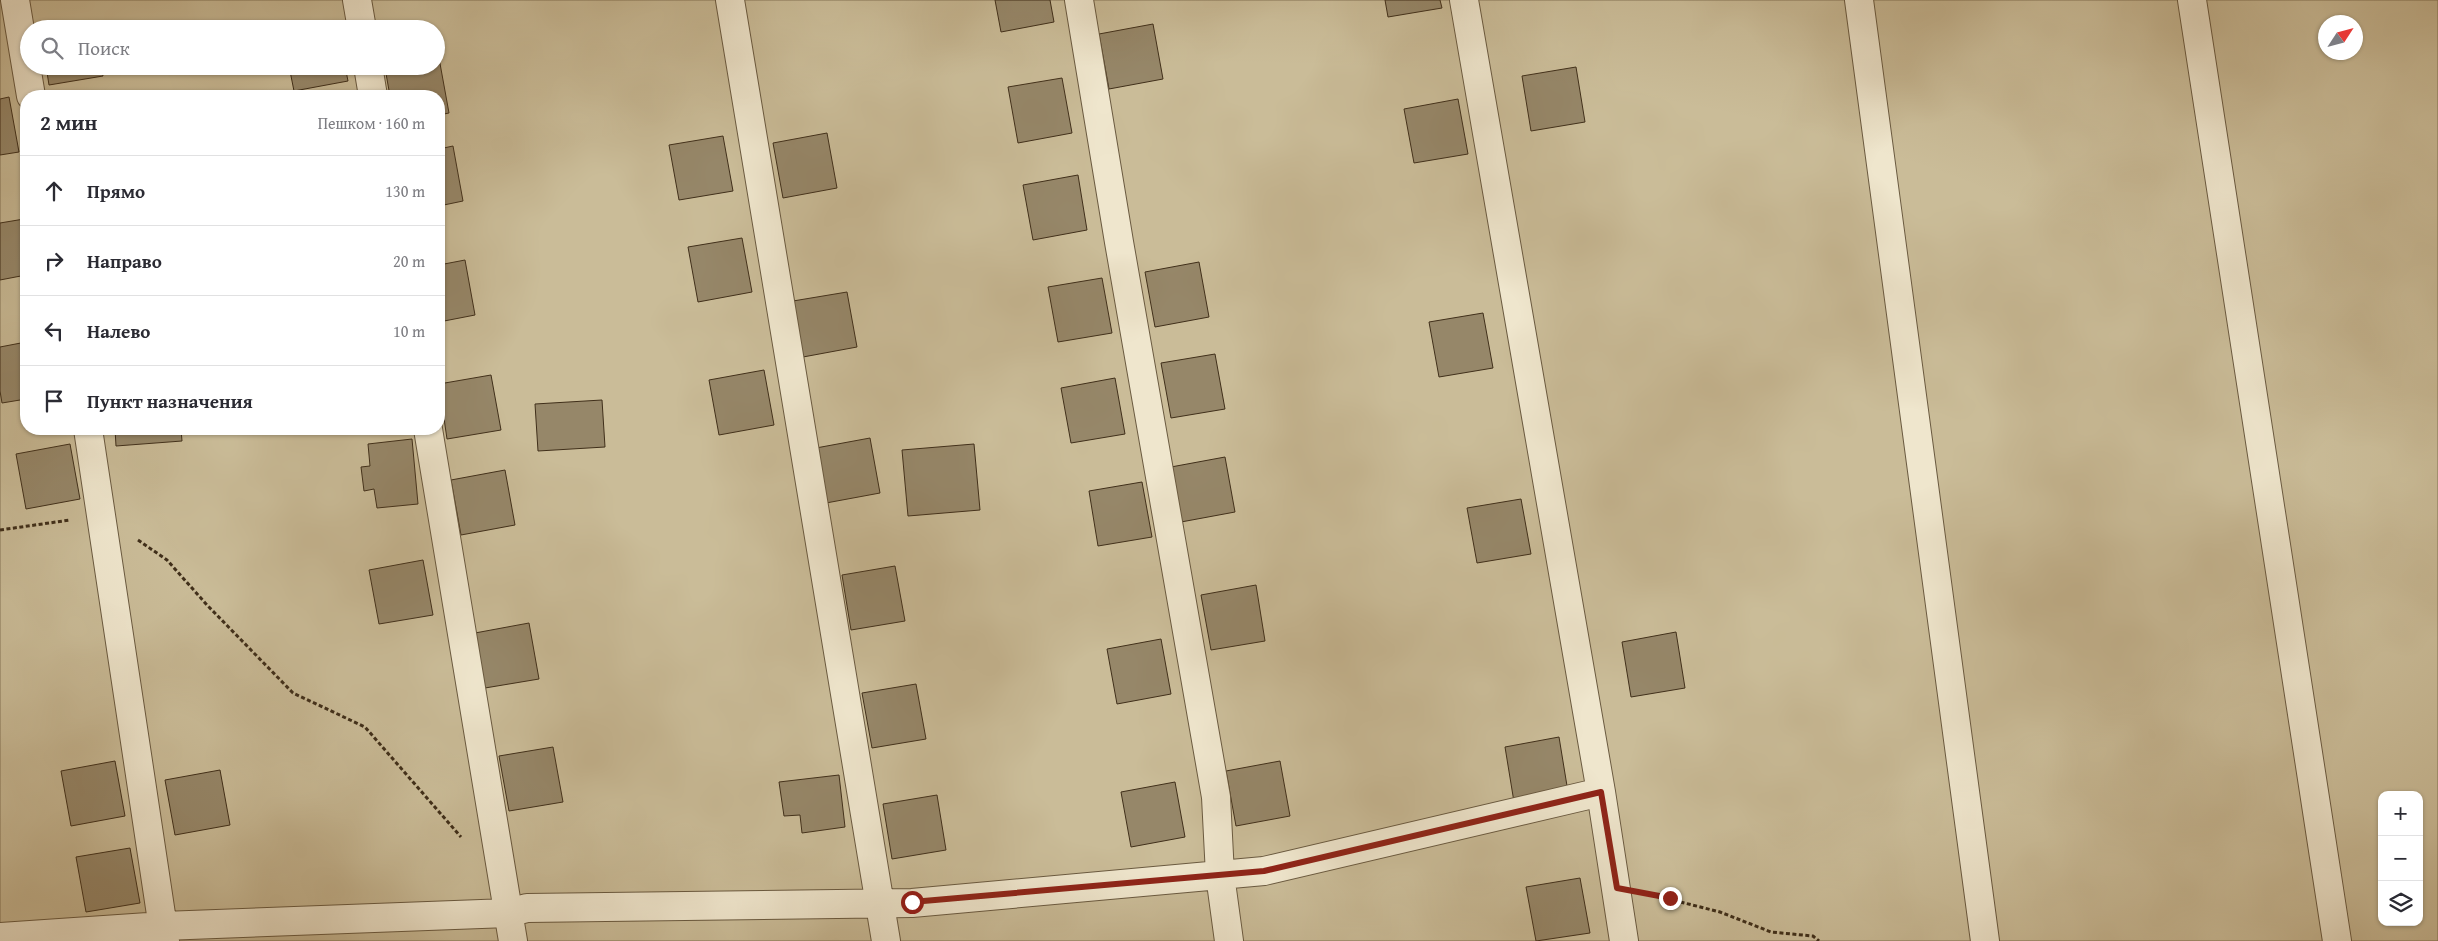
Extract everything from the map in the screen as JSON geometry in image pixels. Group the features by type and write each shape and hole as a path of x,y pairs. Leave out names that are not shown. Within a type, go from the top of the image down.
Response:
{"street":[{"path":"15,0 20,30"},
{"path":"357,0 360,20"},
{"path":"730,0 886,941"},
{"path":"1079,0 1118,242 1216,797 1220,875 1229,941"},
{"path":"1464,0 1601,792 1624,941"},
{"path":"1859,0 1985,941"},
{"path":"2192,0 2337,941"},
{"path":"28,75 30,90"},
{"path":"370,75 372,90"},
{"path":"89,435 164,933"},
{"path":"429,435 513,941"},
{"path":"0,937 164,933 508,913 527,908 912,902 1220,875 1264,871 1601,792"}],"path":[{"path":"0,530 102,515 167,560 207,605 293,693 365,727 467,843"},
{"path":"1617,888 1720,912 1771,932 1813,936 1819,941"}],"shaded area":[{"path":"0,0 2438,0 2438,941 0,941"}],"building":[{"path":"995,0 1050,0 1054,22 1001,32"},
{"path":"1385,0 1440,0 1442,8 1388,17"},
{"path":"1153,24 1163,79 1109,89 1099,34"},
{"path":"1576,67 1585,122 1531,131 1522,76"},
{"path":"47,75 103,76 49,85"},
{"path":"291,75 347,75 348,81 294,90"},
{"path":"386,75 442,75 445,90 389,90"},
{"path":"1062,78 1072,133 1018,143 1008,87"},
{"path":"445,91 449,113 445,114"},
{"path":"9,97 19,152 0,155 0,99"},
{"path":"1458,99 1468,154 1414,163 1404,109"},
{"path":"827,133 837,188 783,198 773,143"},
{"path":"723,136 733,191 679,200 669,145"},
{"path":"453,146 463,201 445,205 445,148"},
{"path":"1078,175 1087,230 1033,240 1023,185"},
{"path":"20,220 20,276 0,280 0,223"},
{"path":"742,238 752,292 698,302 688,247"},
{"path":"465,260 475,315 445,321 445,264"},
{"path":"1199,262 1209,317 1155,327 1145,272"},
{"path":"1102,278 1112,333 1058,342 1048,287"},
{"path":"847,292 857,347 803,357 793,301"},
{"path":"1483,313 1493,368 1439,377 1429,322"},
{"path":"20,343 20,400 2,403 0,391 0,347"},
{"path":"1215,354 1225,409 1171,418 1161,363"},
{"path":"764,370 774,425 719,435 709,380"},
{"path":"491,375 501,430 447,439 445,425 445,383"},
{"path":"1115,378 1125,434 1071,443 1061,388"},
{"path":"602,400 605,447 538,451 535,404"},
{"path":"115,435 182,435 182,441 116,446"},
{"path":"870,438 880,493 826,503 816,448"},
{"path":"412,439 418,504 377,508 374,489 364,491 361,467 370,466 368,444"},
{"path":"70,444 80,499 26,509 16,454"},
{"path":"974,444 980,510 908,516 902,450"},
{"path":"1225,457 1235,512 1181,522 1171,467"},
{"path":"505,470 515,525 461,535 451,480"},
{"path":"1142,482 1152,537 1098,546 1089,491"},
{"path":"1521,499 1531,554 1477,563 1467,508"},
{"path":"423,560 433,615 379,624 369,570"},
{"path":"895,566 905,621 851,630 842,575"},
{"path":"1256,585 1265,641 1211,650 1201,595"},
{"path":"529,623 539,679 485,688 475,633"},
{"path":"1676,632 1685,688 1631,697 1622,642"},
{"path":"1161,639 1171,694 1117,704 1107,649"},
{"path":"916,684 926,739 872,748 862,693"},
{"path":"1559,737 1568,792 1514,802 1505,747"},
{"path":"553,747 563,802 509,811 499,756"},
{"path":"115,761 125,816 71,826 61,771"},
{"path":"1280,761 1290,816 1236,826 1226,771"},
{"path":"220,770 230,825 175,835 165,780"},
{"path":"839,775 845,827 802,833 800,815 784,816 779,782"},
{"path":"1175,782 1185,837 1131,847 1121,792"},
{"path":"937,795 946,850 892,859 883,804"},
{"path":"130,848 140,903 86,912 76,857"},
{"path":"1580,878 1590,933 1536,941 1526,887"}],"route":[{"path":"912,902 1264,871 1601,792 1617,888 1670,898"}]}
